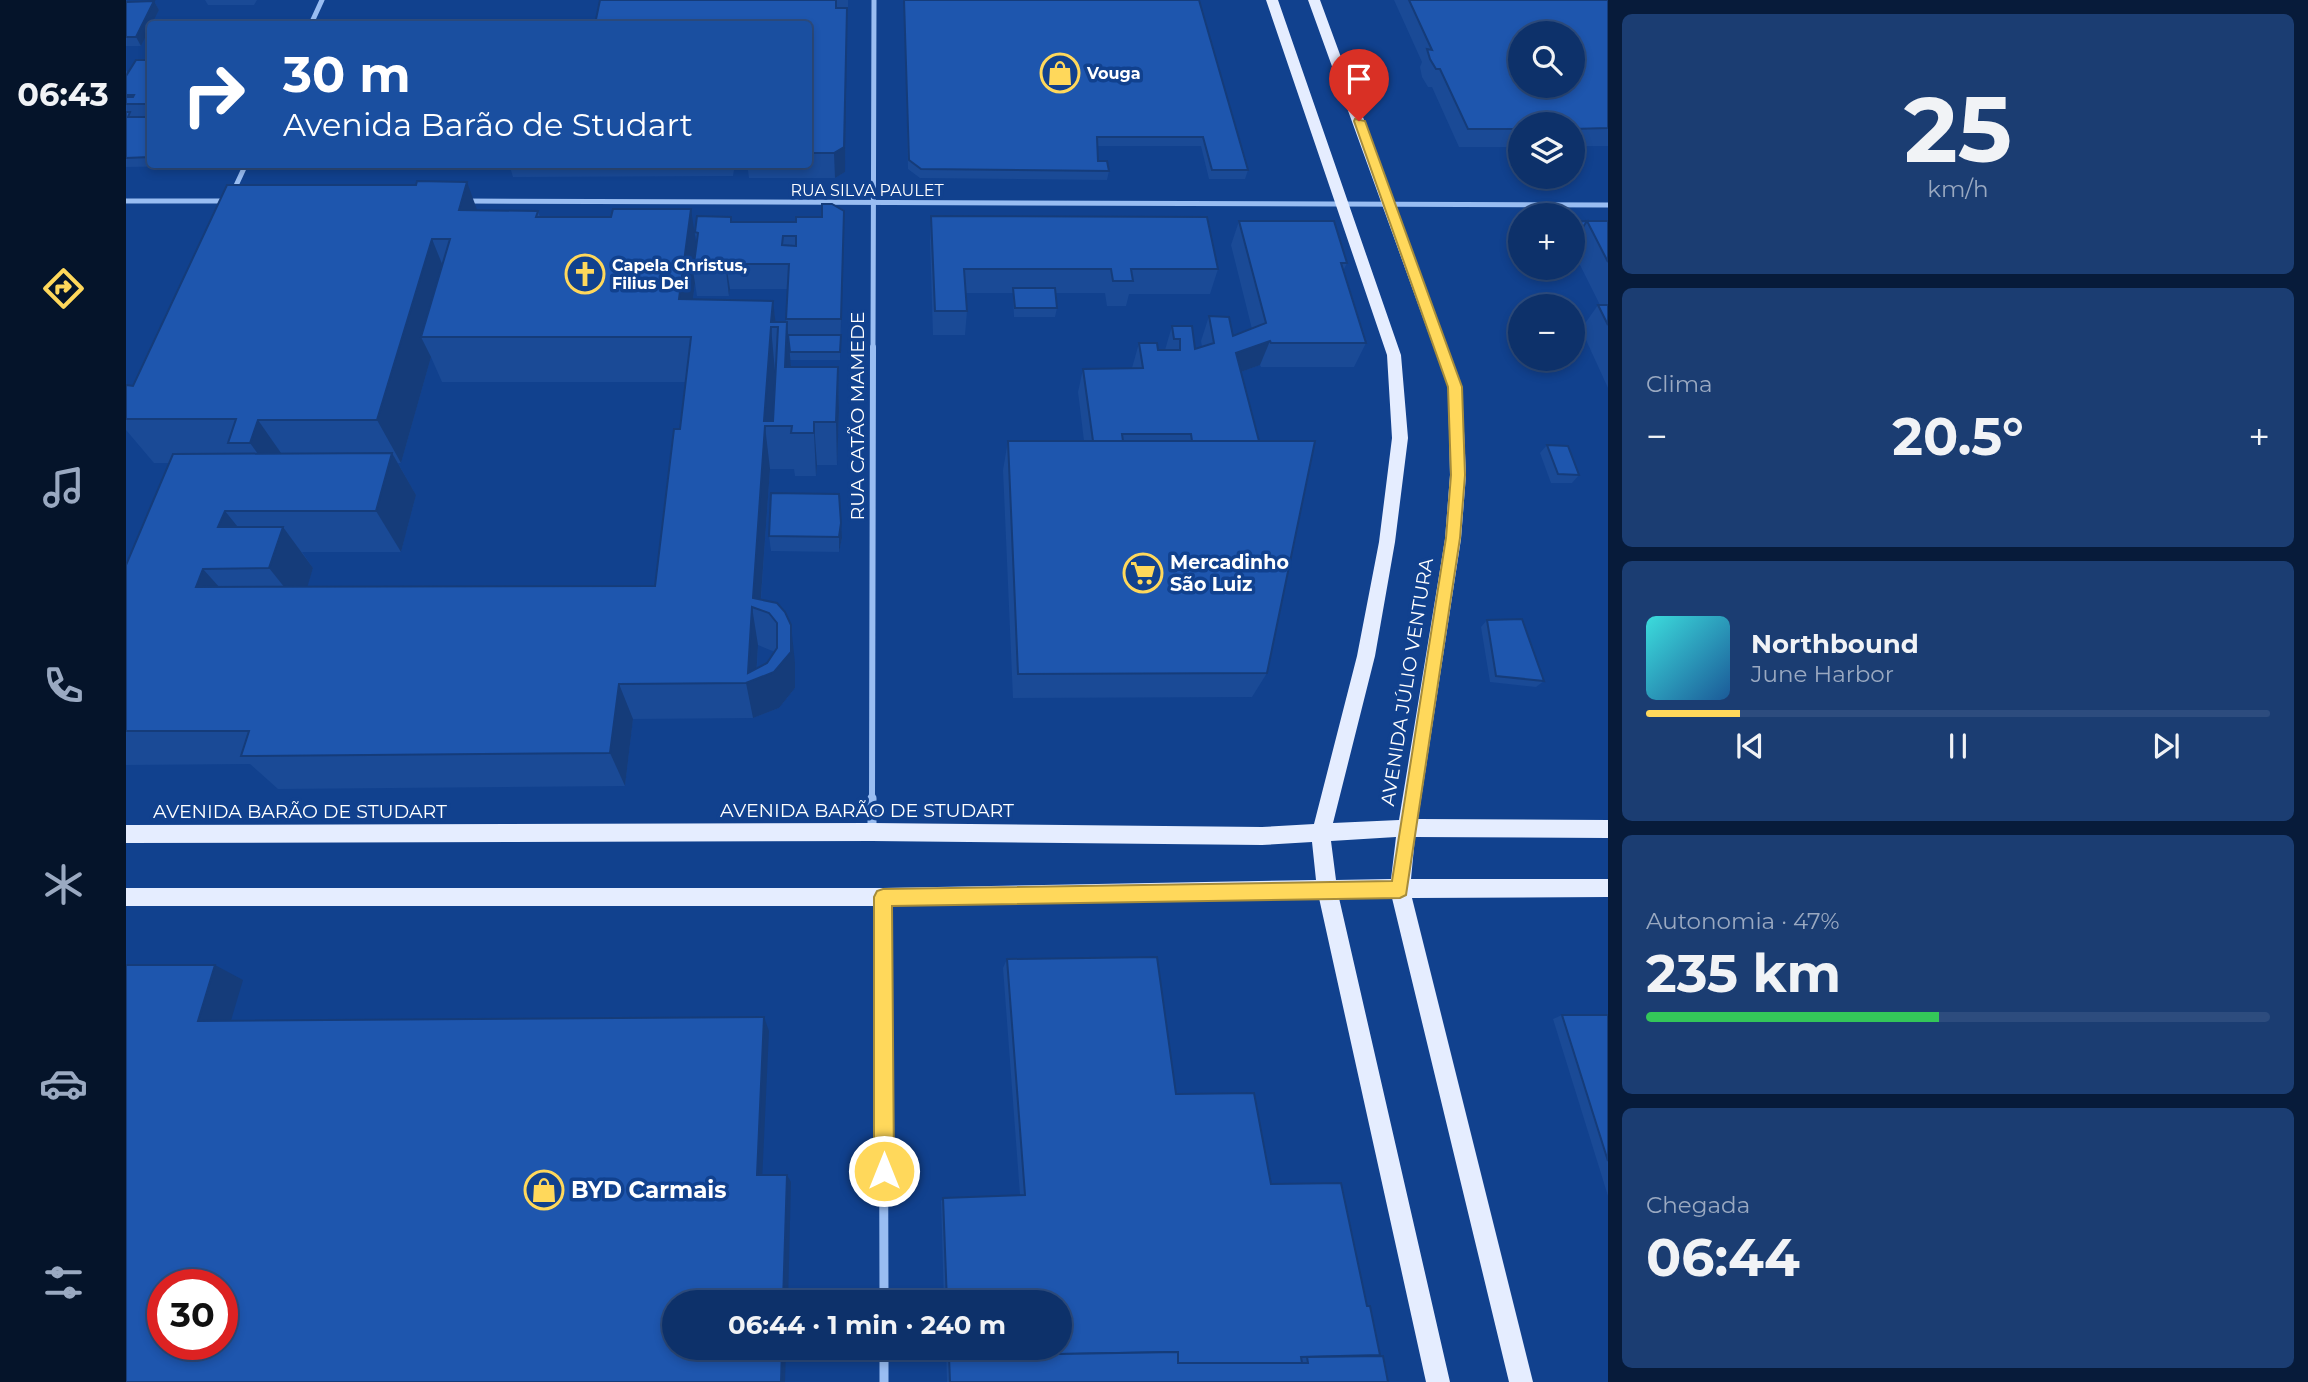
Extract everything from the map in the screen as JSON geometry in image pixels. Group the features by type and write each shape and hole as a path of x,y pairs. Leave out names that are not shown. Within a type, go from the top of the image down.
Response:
{"main road":[{"path":"1272,0 1394,355 1400,438 1387,542 1366,656 1321,834 1327,889 1438,1382"},
{"name":"AVENIDA JÚLIO VENTURA","path":"1314,0 1391,205 1455,387 1458,475 1453,538 1407,828 1400,889 1521,1382"},
{"name":"AVENIDA BARÃO DE STUDART","path":"126,834 1321,834 1407,828 1608,829"},
{"path":"126,897 883,897 1327,889 1608,888"}],"street":[{"path":"312,21 322,0"},
{"name":"RUA CATÃO MAMEDE","path":"872,832 874,0"},
{"path":"223,214 244,168"},
{"path":"126,201 242,201"},
{"name":"RUA SILVA PAULET","path":"456,201 1608,205"},
{"path":"883,897 884,1290"},
{"path":"884,1360 884,1382"}],"building":[{"path":"600,0 836,0 836,8 847,8 844,147 834,153 812,153 812,21 596,21"},
{"name":"Vouga","path":"904,0 1199,0 1248,170 1212,170 1203,137 1097,137 1098,161 1107,161 1109,171 921,169 909,160"},
{"path":"1409,0 1608,0 1608,128 1585,129 1585,112 1508,112 1508,129 1468,129 1440,69 1436,69 1427,49 1432,50"},
{"path":"154,1 136,37 126,37 126,2"},
{"path":"136,60 147,60 147,104 126,104 126,97 134,95 126,95 126,76"},
{"path":"126,112 130,112 128,117 147,117 147,157 126,158"},
{"path":"417,181 467,182 459,210 538,211 536,217 611,217 613,209 691,209 679,299 773,301 771,322 787,322 785,367 838,367 836,422 814,422 814,433 791,433 792,426 765,426 753,598 777,603 785,612 791,625 791,652 774,672 746,683 619,684 610,753 241,756 249,731 126,731 126,565 173,454 392,453 376,511 225,511 218,527 283,527 269,568 203,569 196,587 655,586 674,429 680,429 691,337 421,337 450,239 432,239 377,420 258,420 250,443 228,443 236,419 126,419 126,385 133,386 227,185 416,185","holes":["771,327 778,327 773,421 764,421","752,607 769,613 777,623 777,648 767,663 748,673"]},
{"path":"822,204 832,204 844,211 841,319 786,319 789,264 726,264 726,271 693,271 698,233 695,232 697,216 731,217 731,222 796,222 796,217 822,217","holes":["783,236 796,236 796,246 782,245"]},
{"path":"931,216 1207,217 1218,269 1131,269 1133,281 1113,281 1111,269 964,269 967,311 935,311"},
{"path":"1239,221 1334,221 1347,263 1341,263 1366,343 1270,341 1236,353 1259,441 1192,441 1191,434 1122,434 1123,441 1093,441 1083,369 1143,368 1139,343 1157,343 1158,350 1180,350 1180,339 1174,339 1172,326 1192,326 1195,349 1214,343 1209,316 1229,317 1233,336 1266,323"},
{"path":"1587,221 1608,221 1608,262"},
{"path":"1013,288 1055,288 1057,308 1015,308"},
{"path":"1598,305 1608,305 1608,325"},
{"path":"788,335 841,335 840,352 790,352"},
{"name":"Mercadinho São Luiz","path":"1008,441 1315,441 1267,673 1018,674"},
{"path":"1547,445 1568,446 1579,475 1558,474"},
{"path":"771,493 839,494 839,537 769,536"},
{"path":"1522,619 1544,681 1496,676 1487,620"},
{"path":"1157,957 1176,1094 1254,1093 1271,1184 1341,1183 1380,1355 1301,1357 1302,1363 1178,1363 1178,1352 1072,1354 1072,1290 947,1290 943,1198 1025,1195 1007,959"},
{"path":"126,965 215,965 198,1021 764,1017 757,1175 787,1175 783,1290 662,1290 662,1360 782,1360 781,1382 126,1382"},
{"path":"1562,1015 1608,1015 1608,1161"},
{"path":"1178,1352 1178,1363 1308,1363 1307,1357 1383,1356 1388,1382 950,1382 949,1360 1072,1360 1072,1354"}],"place":[{"name":"Vouga","path":"1060,73"},
{"name":"Capela Christus, Filius Dei","path":"585,274"},
{"name":"Mercadinho São Luiz","path":"1143,573"},
{"name":"BYD Carmais","path":"544,1190"}],"route":[{"path":"884,1171 883,897 1400,889 1407,828 1453,538 1458,475 1455,387 1359,121"}]}
